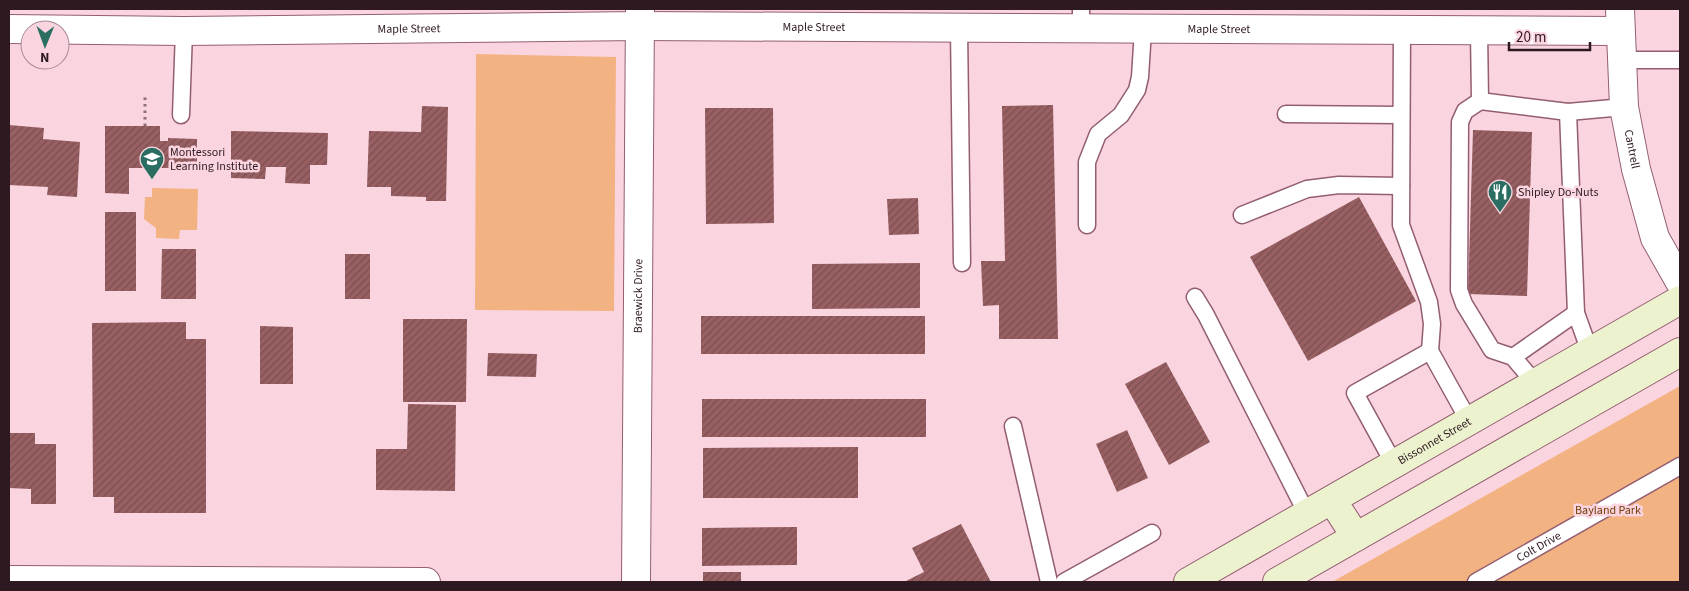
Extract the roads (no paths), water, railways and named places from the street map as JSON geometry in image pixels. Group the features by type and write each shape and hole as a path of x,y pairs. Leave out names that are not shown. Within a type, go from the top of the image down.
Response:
{"main road":[{"name":"Bissonnet Street","path":"1188,582 1680,300"},
{"path":"1277,582 1680,352"},
{"path":"1332,500 1356,537"}],"street":[{"name":"Maple Street","path":"9,29 184,31 640,18 959,28 1081,19 1143,30 1479,31 1619,20"},
{"name":"Braewick Drive","path":"636,582 640,18"},
{"name":"Cantrell","path":"1619,20 1624,107 1636,169 1656,238 1680,282"},
{"path":"9,580 426,582"}],"lane":[{"path":"959,28 962,263"},
{"path":"1087,225 1087,162 1098,134 1122,115 1136,90 1140,77 1143,30"},
{"path":"181,115 184,31"},
{"path":"1402,31 1401,225 1429,302 1432,324 1430,351 1469,421"},
{"path":"1479,31 1480,101"},
{"path":"1621,60 1680,60"},
{"path":"1536,383 1513,357 1492,350 1464,304 1459,290 1460,122 1465,111 1480,101 1568,112 1624,107"},
{"path":"1568,112 1576,313 1590,352"},
{"path":"1286,114 1401,115"},
{"path":"1242,215 1307,189 1339,185 1401,186"},
{"path":"1195,297 1206,315 1306,514"},
{"path":"1513,357 1576,313"},
{"path":"1394,464 1355,393 1430,351"},
{"path":"1013,426 1049,582"},
{"name":"Colt Drive","path":"1476,582 1680,466"},
{"path":"1064,582 1152,533"}],"place":[{"name":"Montessori Learning Institute","path":"152,180"},
{"name":"Shipley Do-Nuts","path":"1500,213"}],"park label":[{"name":"Bayland Park","path":"1608,510"}]}
